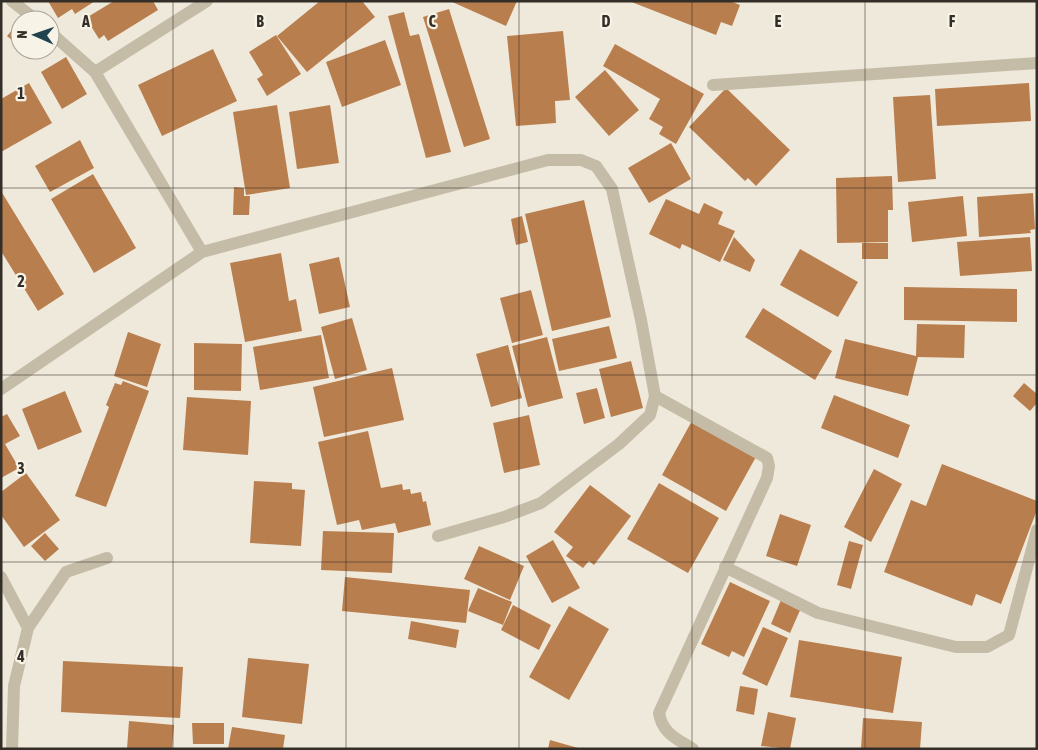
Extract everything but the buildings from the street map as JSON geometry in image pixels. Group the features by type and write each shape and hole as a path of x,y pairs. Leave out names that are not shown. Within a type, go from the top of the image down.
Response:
{"street":[{"path":"12,1 23,10"},
{"path":"95,72 206,1"},
{"path":"60,41 95,72 202,252"},
{"path":"713,86 1037,64"},
{"path":"1,388 202,252 548,160 581,160 596,166 612,188 641,320 655,396 650,415 619,444 541,503 504,517 438,536"},
{"path":"655,396 767,458 770,466 767,478 725,567 688,654 659,713 661,724 668,734 693,749"},
{"path":"725,567 818,613 956,647 987,647 1009,635 1037,530"},
{"path":"12,749 14,686 28,628 66,572 108,558"},
{"path":"1,578 28,628"}]}
